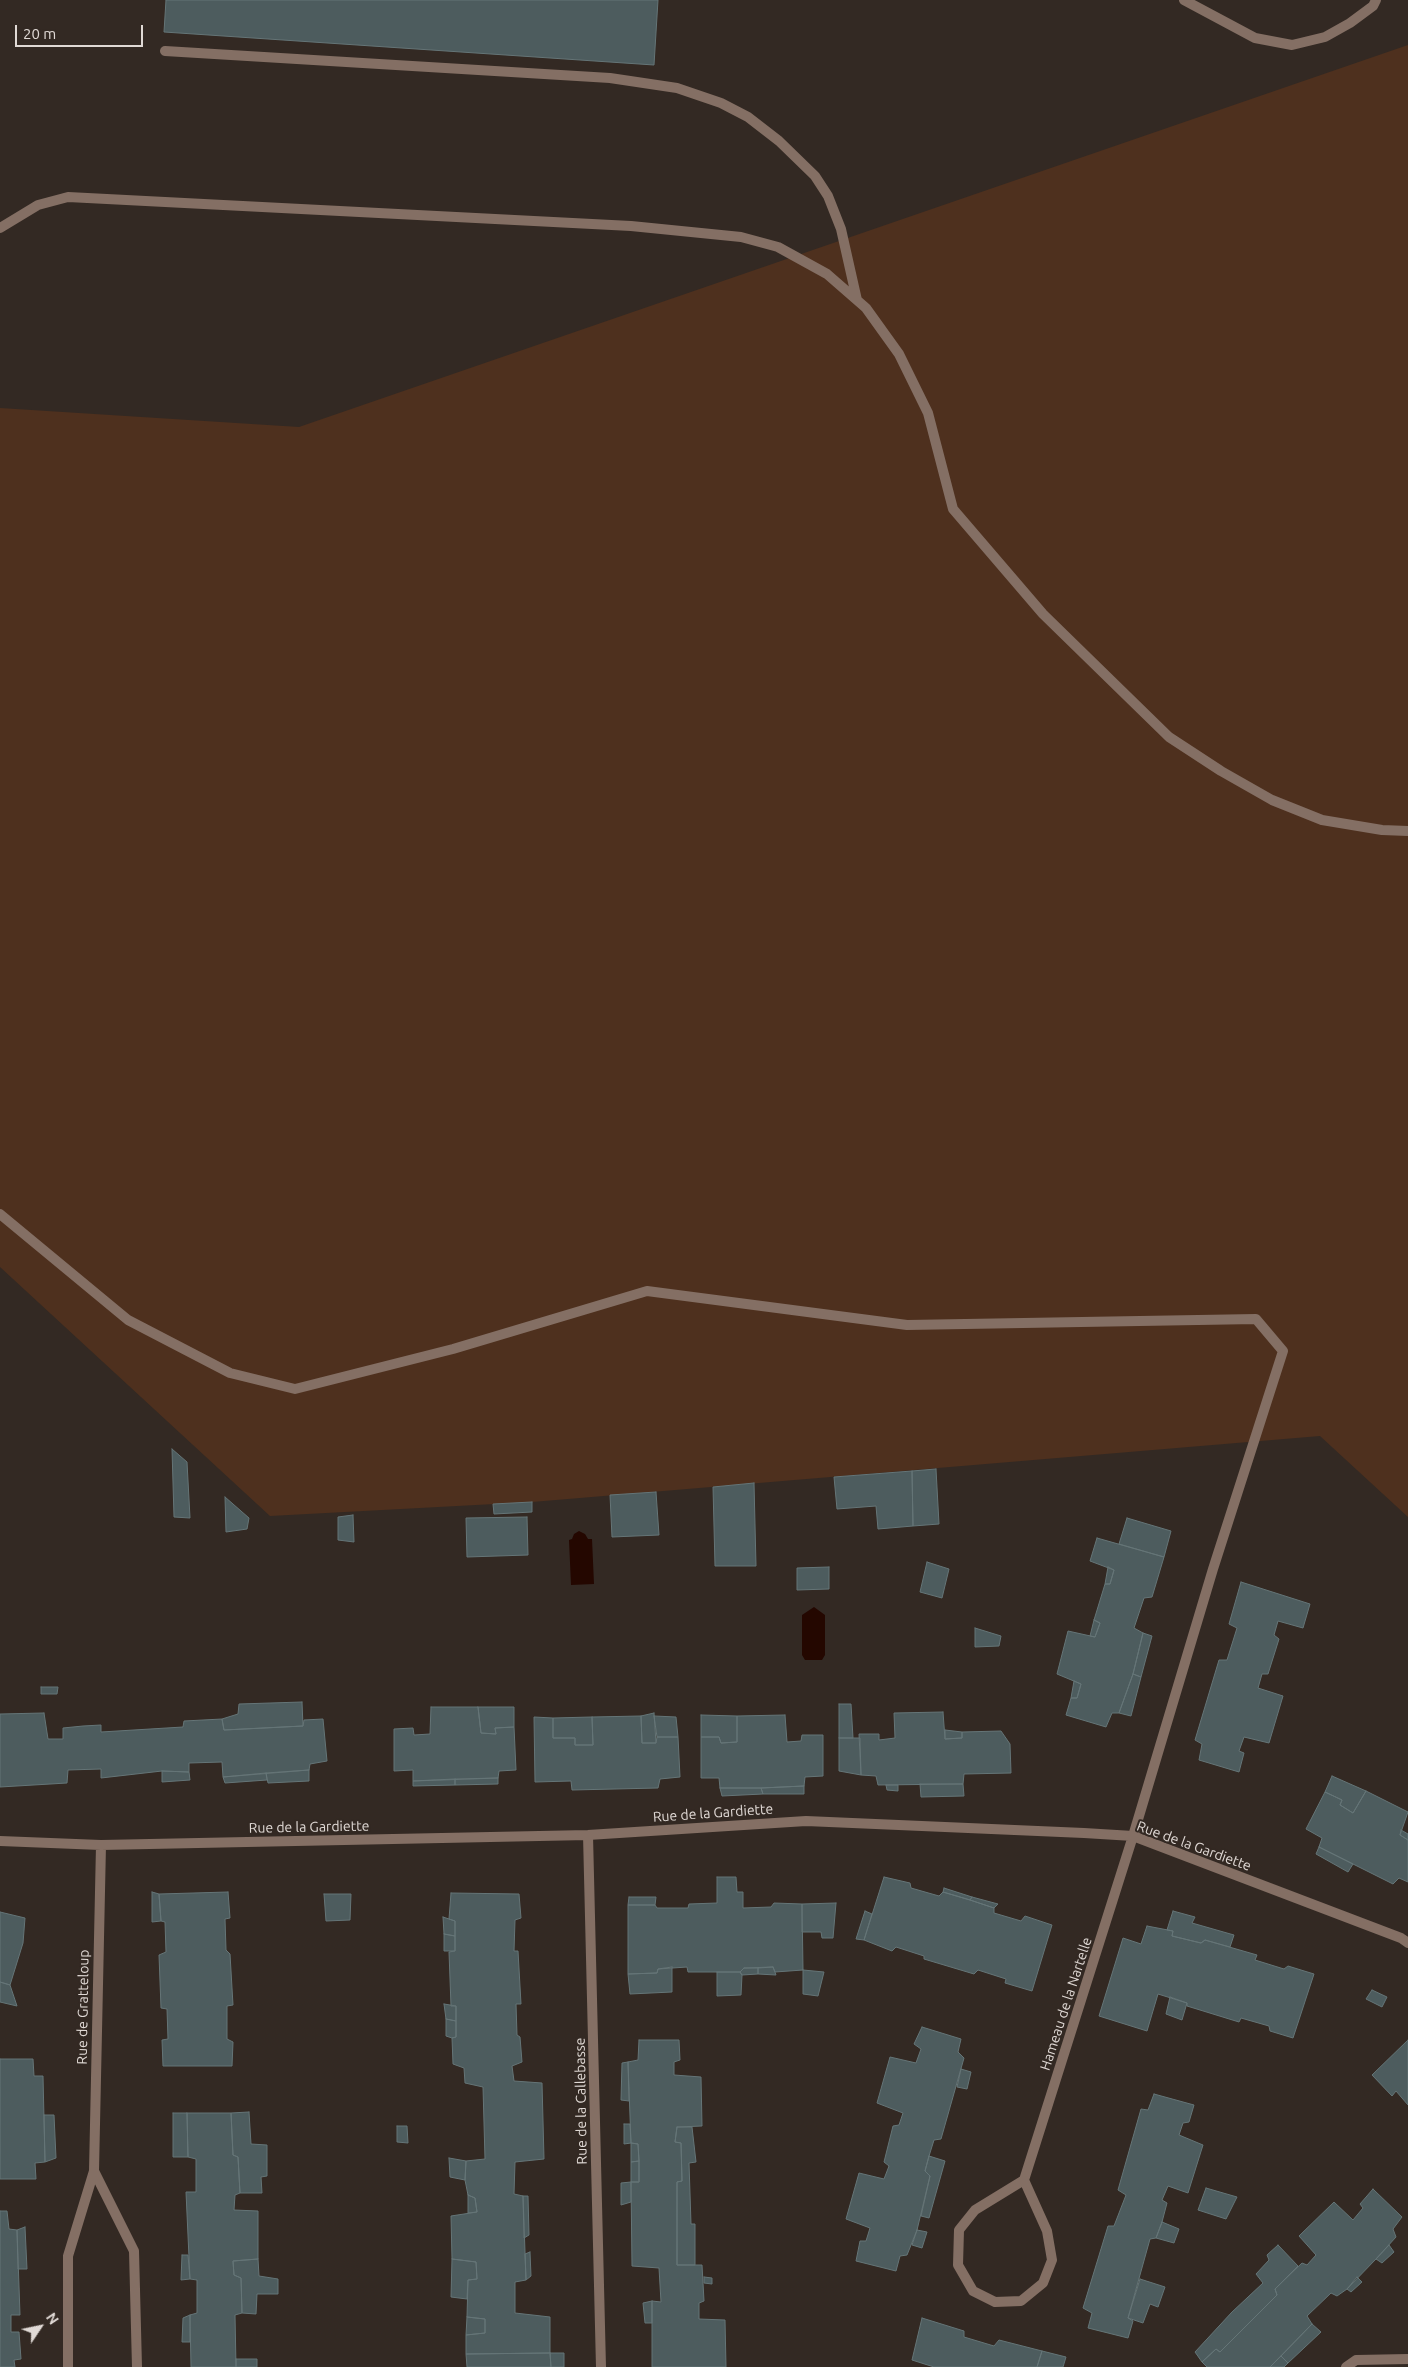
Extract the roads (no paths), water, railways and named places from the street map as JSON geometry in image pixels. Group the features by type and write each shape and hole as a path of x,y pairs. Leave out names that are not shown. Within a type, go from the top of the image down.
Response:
{"street":[{"path":"1184,0 1256,38 1292,45 1325,37 1350,23 1373,6 1376,0"},
{"path":"165,51 610,78 677,88 721,103 748,116 815,176 828,196 841,229 857,300"},
{"path":"0,228 38,205 68,197 631,226 742,237 778,247 827,274 866,308 899,354 928,413 953,509 1043,614 1169,737 1221,771 1272,800 1322,820 1382,830 1408,831"},
{"name":"Hameau de la Nartelle","path":"0,1214 128,1320 230,1373 295,1389 453,1349 647,1290 907,1325 1256,1319 1283,1351 1213,1569 1133,1836 1024,2180"},
{"name":"Rue de la Gardiette","path":"0,1841 101,1845 588,1835 806,1821 1133,1836 1401,1938 1408,1943"},
{"name":"Rue de la Callebasse","path":"588,1835 602,2367"},
{"name":"Rue de Gratteloup","path":"68,2367 68,2256 94,2170 101,1845"},
{"name":"Rue de Gratteloup","path":"94,2170 134,2251 137,2367"},
{"path":"1024,2180 1048,2231 1052,2260 1043,2283 1021,2301 995,2302 973,2291 958,2265 959,2230 975,2210 1024,2180"},
{"path":"1346,2367 1356,2360 1408,2359"}]}
